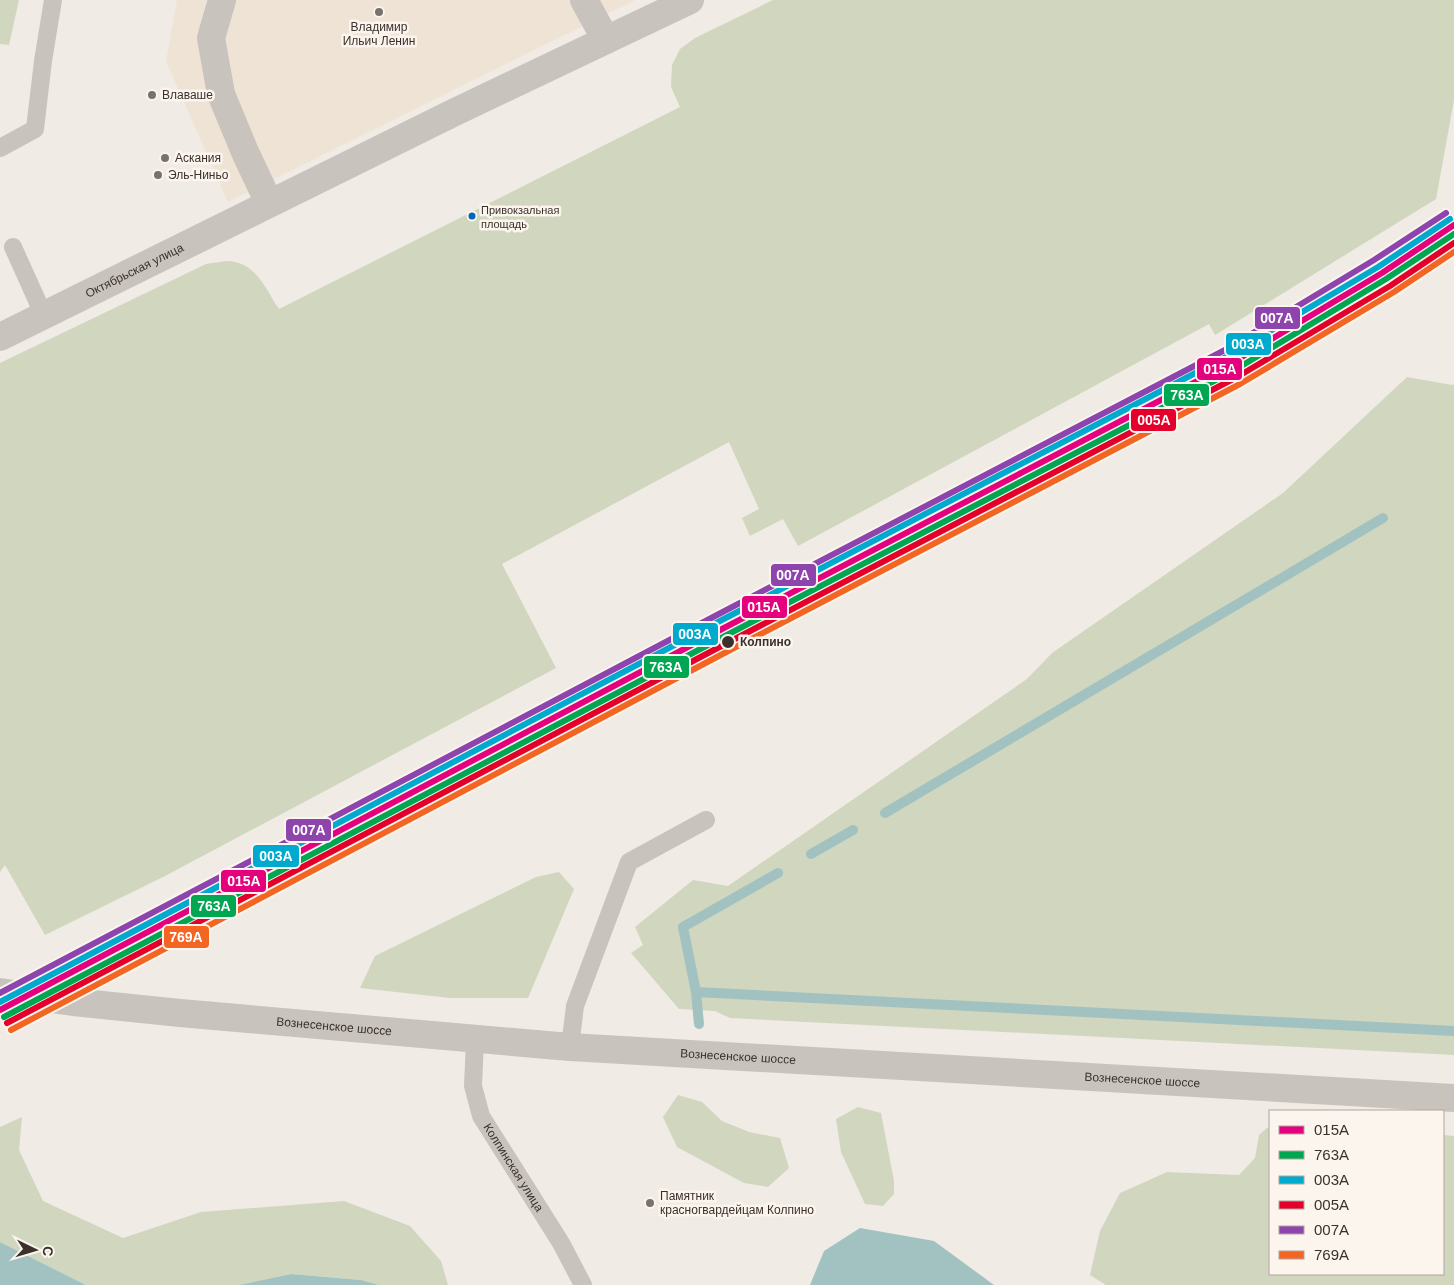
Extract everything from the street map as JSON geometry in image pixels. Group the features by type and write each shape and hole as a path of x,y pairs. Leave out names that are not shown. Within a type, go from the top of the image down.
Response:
{"street":[{"path":"222,0 211,38 221,94 269,203 690,0"},
{"path":"584,0 606,40"},
{"name":"Октябрьская улица","path":"0,337 269,203"},
{"name":"Вознесенское шоссе","path":"13,994 171,1012 570,1047 1454,1098"}],"lane":[{"path":"0,148 36,129 43,61 53,0"},
{"path":"13,247 44,316"},
{"path":"570,1047 575,1006 629,862 706,820"},
{"name":"Колпинская улица","path":"475,1040 473,1086 481,1116 561,1243 583,1285"}],"green space":[{"path":"0,0 19,0 9,45 0,44"},
{"path":"773,0 1454,0 1454,100 1436,199 1215,335 1209,324 798,546 783,519 750,536 742,518 759,509 729,442 502,564 556,668 165,876 45,935 5,865 0,872 0,363 206,264 230,261 247,267 260,279 279,309 680,107 671,87 672,65 680,49 695,38"},
{"path":"1407,377 1454,384 1454,1055 730,1018 715,1011 679,1009 631,953 643,945 635,927 693,880 728,886 1027,679 1052,653 1283,493"},
{"path":"559,872 574,889 528,998 450,998 360,988 375,956 536,877"},
{"path":"678,1095 702,1102 722,1121 749,1132 780,1138 789,1168 768,1187 744,1183 677,1147 663,1117"},
{"path":"858,1107 881,1113 894,1181 894,1194 883,1206 865,1204 841,1152 836,1119"},
{"path":"22,1117 19,1150 43,1201 123,1238 201,1212 344,1201 410,1226 441,1261 448,1285 379,1285 361,1280 291,1274 239,1285 86,1285 0,1242 0,1127"},
{"path":"1269,1128 1269,1275 1444,1275 1444,1135 1454,1136 1454,1285 1106,1285 1090,1275 1100,1231 1120,1193 1167,1172 1239,1175 1255,1158 1259,1135"}],"shaded area":[{"path":"177,0 635,0 228,202 166,61"}],"water":[{"path":"860,1228 934,1241 994,1285 810,1285 824,1251"},
{"path":"0,1242 86,1285 0,1285"},
{"path":"291,1274 361,1280 379,1285 239,1285"}],"waterway":[{"path":"885,813 1383,518"},
{"path":"811,854 853,830"},
{"path":"699,1024 696,992 683,927 778,873"},
{"path":"696,992 1454,1031"}],"transit line":[{"name":"007А","path":"0,993 1223,351 1374,260 1446,213"},
{"name":"003А","path":"0,1002 718,622 1226,357 1378,267 1450,219"},
{"name":"015А","path":"0,1010 722,629 1230,364 1382,273 1454,225"},
{"name":"763А","path":"4,1017 725,636 1233,371 1386,279 1454,234"},
{"name":"005А","path":"7,1023 729,642 1237,377 1390,286 1454,243"},
{"name":"769А","path":"11,1030 732,649 1240,384 1394,292 1454,252"}],"place":[{"name":"Владимир Ильич Ленин","path":"379,12"},
{"name":"Влаваше","path":"152,95"},
{"name":"Аскания","path":"165,158"},
{"name":"Эль-Ниньо","path":"158,175"},
{"name":"Привокзальная площадь","path":"472,216"},
{"name":"Колпино","path":"728,642"},
{"name":"Памятник красногвардейцам Колпино","path":"650,1203"}]}
